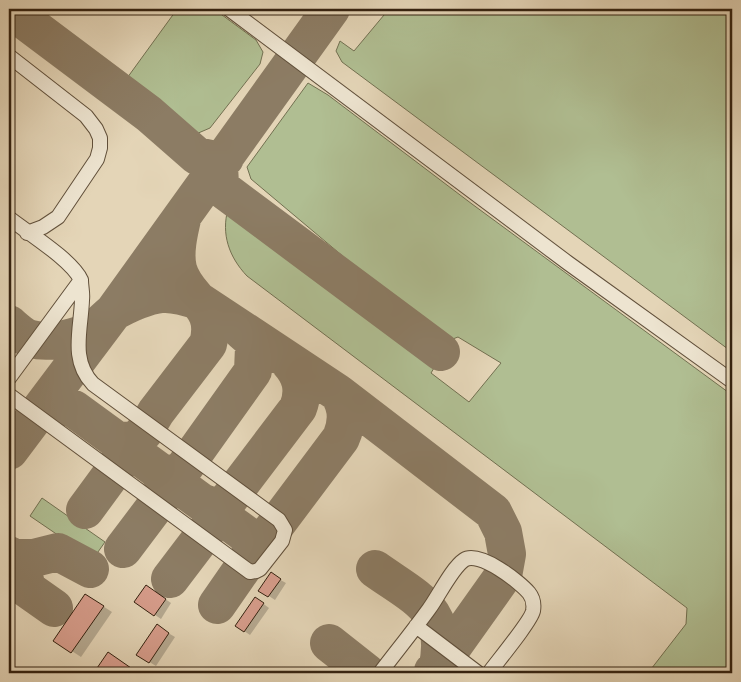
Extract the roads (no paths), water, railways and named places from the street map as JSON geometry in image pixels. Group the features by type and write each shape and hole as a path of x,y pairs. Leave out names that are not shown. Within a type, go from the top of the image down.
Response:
{"lane":[{"path":"229,9 568,263 732,380"},
{"path":"9,56 86,116 100,138 98,159 58,217 51,224 27,233"},
{"path":"9,218 68,263 77,272 81,280 83,298 78,347 85,376 93,384 279,520 285,530 282,541 260,569 250,572 9,395"},
{"path":"9,378 81,280"},
{"path":"380,673 416,626 457,567 465,560 472,558 484,560 504,572 529,593 533,599 533,610 528,621 489,673"},
{"path":"416,626 478,673"}]}
